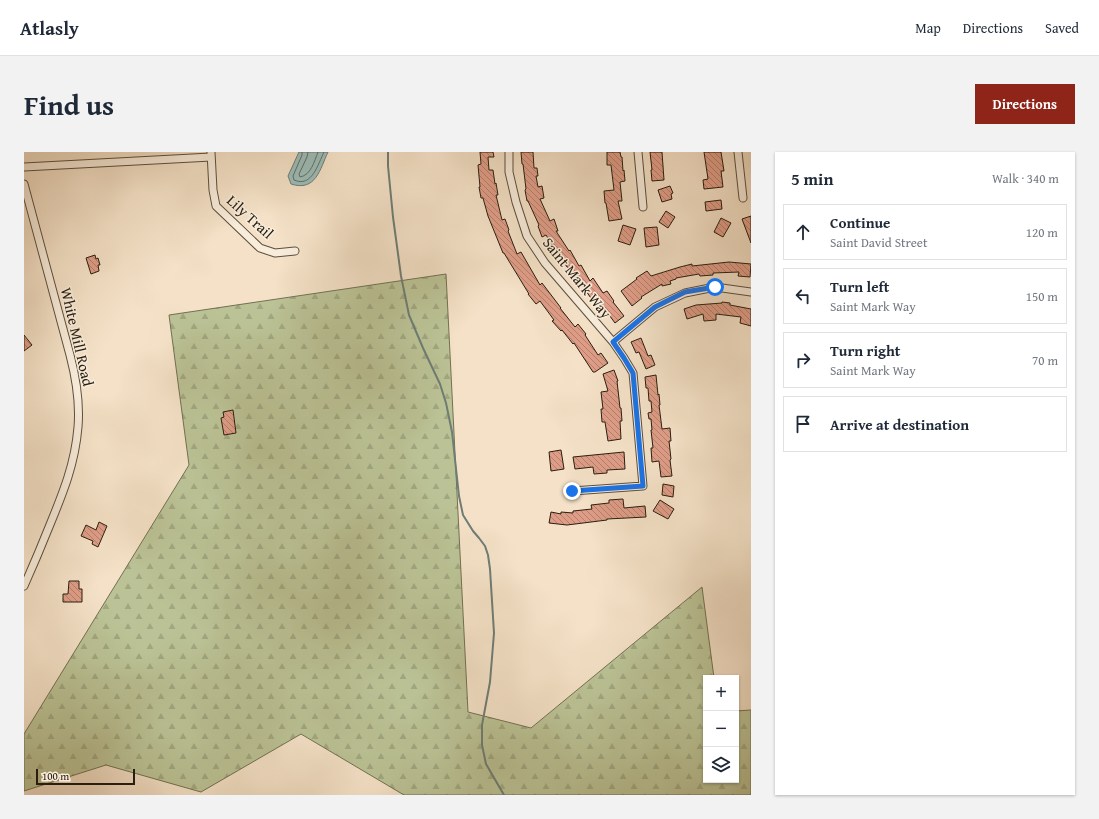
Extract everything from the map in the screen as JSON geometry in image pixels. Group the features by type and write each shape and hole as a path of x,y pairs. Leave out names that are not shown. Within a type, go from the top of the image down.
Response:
{"street":[{"name":"Saint Mark Way","path":"509,152 509,172 516,202 527,236 545,263 613,342 633,373 643,486 572,491"},
{"path":"638,152 643,207"},
{"path":"738,152 743,198"},
{"path":"24,167 211,154"},
{"name":"Lily Trail","path":"211,154 213,190 216,206 260,248 275,253 295,251"},
{"name":"White Mill Road","path":"24,184 75,377 78,426 75,453 63,493 24,586"},
{"path":"613,342 655,307 685,292 715,287 751,292"}],"green space":[{"path":"446,274 468,712 531,728 702,587 714,675 703,675 703,783 739,783 739,711 751,710 751,795 404,795 301,734 201,792 106,765 24,791 24,734 189,465 169,315"}],"water":[{"path":"299,152 328,152 319,172 312,182 299,186 291,184 288,176"}],"building":[{"path":"480,152 493,152 494,157 488,157 489,170 493,170 498,195 496,195 502,220 505,219 517,254 521,252 540,285 542,283 575,327 578,324 586,334 585,335 598,355 601,353 608,363 595,372 593,372 574,343 573,344 562,330 561,331 552,321 554,320 540,301 536,304 528,294 503,253 488,216 483,198 481,198 478,165 481,164"},
{"path":"521,152 533,152 534,168 537,168 538,176 536,176 538,187 542,186 544,198 540,199 550,221 554,219 558,231 556,231 569,251 570,250 579,266 581,265 590,281 593,278 603,293 607,291 614,301 613,302 624,316 615,323 604,308 600,311 579,281 577,282 546,235 542,237 538,226 539,225 527,201"},
{"path":"607,152 620,152 625,181 620,182 622,201 618,201 622,219 609,221 604,191 614,190 611,165 607,165"},
{"path":"650,152 662,152 664,180 652,181"},
{"path":"704,152 721,152 724,171 721,171 723,187 704,189 703,180 708,179"},
{"path":"670,186 673,193 671,194 672,199 662,202 658,190"},
{"path":"721,200 722,209 706,211 705,202"},
{"path":"666,211 675,217 668,228 659,222"},
{"path":"751,216 751,243 742,219"},
{"path":"721,218 731,223 723,237 714,232"},
{"path":"623,225 636,229 630,245 618,241"},
{"path":"657,227 659,245 646,247 644,228"},
{"path":"95,255 96,259 98,258 100,265 98,265 99,271 91,274 86,258"},
{"path":"729,262 751,264 750,277 738,276 739,272 713,273 713,275 700,276 699,274 676,278 670,281 671,284 662,286 662,284 641,297 642,298 632,306 621,291 647,271 651,276 692,264 692,266"},
{"path":"722,302 751,309 751,326 740,323 741,317 716,314 716,320 704,321 703,314 687,319 684,309 696,305"},
{"path":"24,335 32,345 24,351"},
{"path":"641,338 648,356 651,355 655,365 646,369 639,352 636,353 631,342"},
{"path":"614,370 618,381 621,408 621,439 608,441 605,422 602,422 601,409 603,409 601,392 608,391 603,374"},
{"path":"656,375 662,429 670,428 671,441 669,441 672,476 661,477 659,461 652,462 652,430 651,419 649,419 648,413 652,412 645,377"},
{"path":"233,410 236,433 224,435 221,418 224,417 223,412"},
{"path":"561,450 564,469 551,471 549,452"},
{"path":"624,452 625,469 607,470 607,473 594,474 593,467 575,469 573,457"},
{"path":"663,484 674,486 673,497 662,495"},
{"path":"623,499 624,508 645,506 646,517 607,519 567,525 549,523 551,512 561,514 561,512 573,513 573,511 592,509 591,505 609,503 609,500"},
{"path":"660,500 674,509 668,519 653,511"},
{"path":"99,522 107,526 98,547 92,544 93,541 81,536 86,525 96,530"},
{"path":"69,581 79,581 79,589 82,589 82,602 63,602 63,594 68,594"}],"waterway":[{"path":"388,152 393,217 401,276 409,315 440,384 446,403 452,432 459,496 463,515 485,546 488,555 494,633 490,682 482,725 482,745 486,764 504,795"}],"route":[{"path":"572,491 643,486 633,373 613,342 655,307 685,292 715,287"}]}
